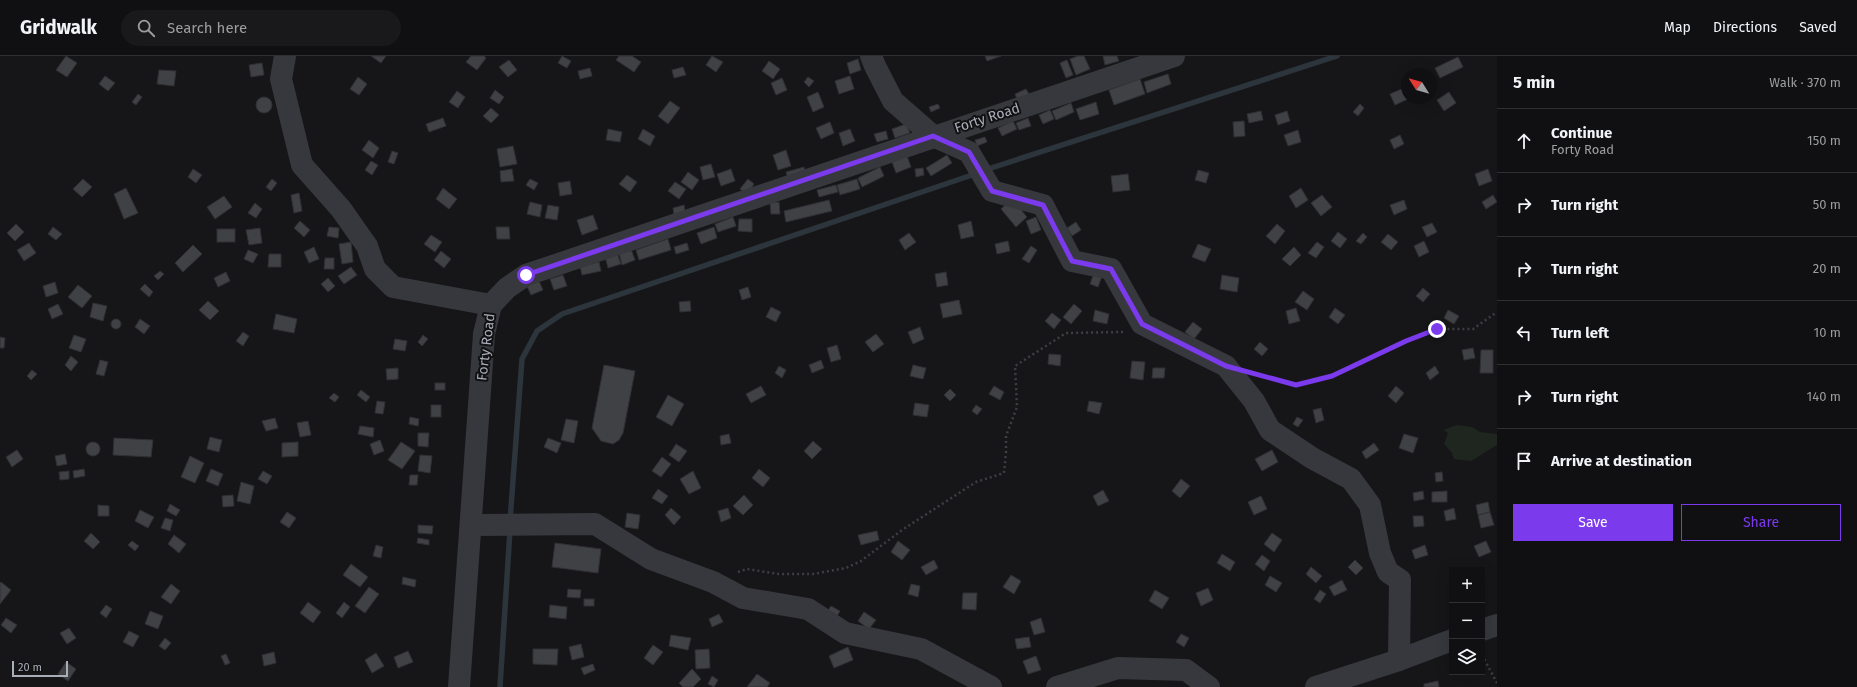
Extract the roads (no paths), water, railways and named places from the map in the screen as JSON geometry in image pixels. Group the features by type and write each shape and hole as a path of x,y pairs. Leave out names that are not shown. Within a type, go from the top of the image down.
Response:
{"street":[{"path":"285,56 281,80 302,165 341,209 367,246 375,270 393,287 491,305"},
{"path":"871,56 893,101 933,136 969,152 992,191 1043,205 1072,261 1111,269 1142,324 1226,366 1254,401 1270,430 1312,458 1351,479 1370,505 1380,553 1388,572 1400,580 1399,660"},
{"name":"Forty Road","path":"459,687 484,334 491,305 506,288 526,275 933,136 1174,56"},
{"path":"471,525 596,524 651,559 714,582 743,598 808,609 845,633 921,649 990,687"},
{"path":"1485,629 1497,625"},
{"path":"1316,687 1399,660 1449,641"},
{"path":"1058,687 1118,668 1186,670 1209,687"}],"waterway":[{"path":"985,170 1337,56"},
{"path":"510,521 522,359 537,331 562,314 975,174"},
{"path":"500,687 510,530"}]}
